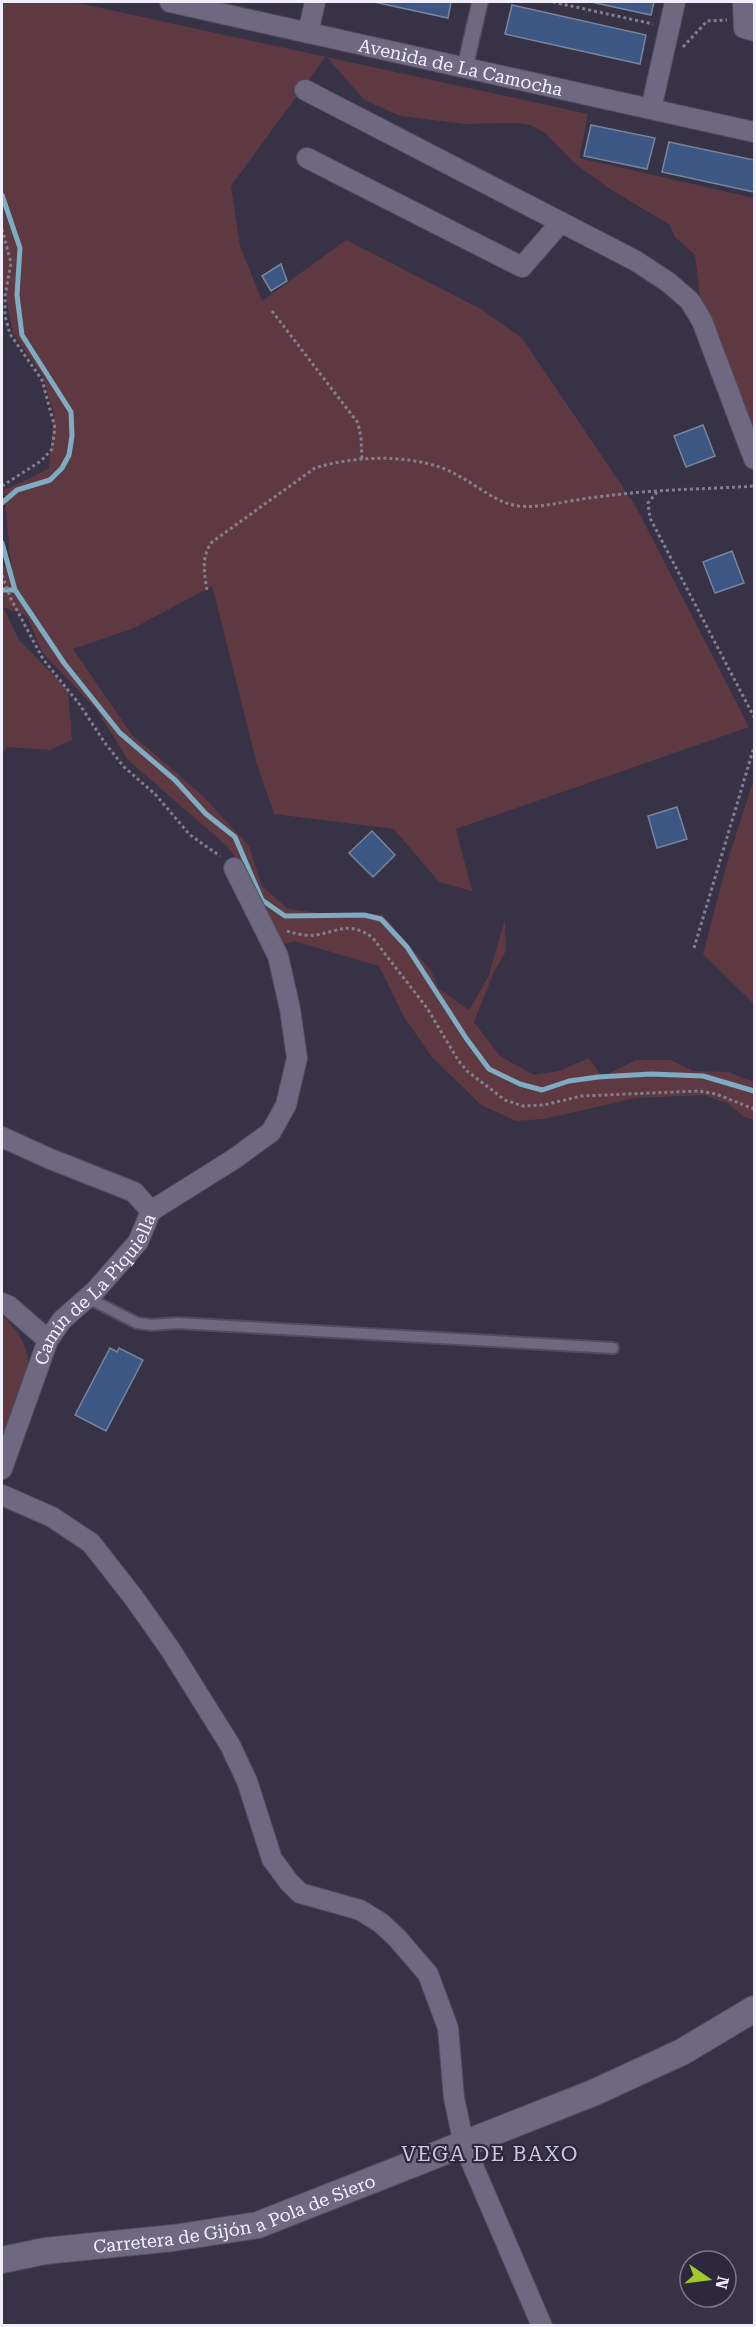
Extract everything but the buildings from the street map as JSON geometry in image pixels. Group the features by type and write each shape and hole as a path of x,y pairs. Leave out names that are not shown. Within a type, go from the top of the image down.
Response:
{"street":[{"name":"Avenida de La Camocha","path":"170,2 754,132"},
{"path":"308,33 315,2"},
{"path":"465,67 480,2"},
{"path":"651,109 675,2"},
{"path":"305,90 636,261 668,282 690,301 702,321 754,459"},
{"path":"307,158 522,267 561,222"},
{"name":"Camín de La Piquiella","path":"2,1469 48,1340 62,1320 88,1298 138,1242 151,1211 271,1132 286,1105 297,1058 290,1009 278,956 265,925 234,868"},
{"path":"2,1137 48,1158 134,1191 151,1211"},
{"path":"2,1303 9,1306 48,1340"},
{"path":"2,1494 52,1516 91,1543 134,1598 170,1649 230,1745 247,1781 272,1859 289,1882 300,1893 360,1910 381,1923 428,1974 448,2028 454,2098 464,2145 542,2325"},
{"name":"Carretera de Gijón a Pola de Siero","path":"2,2260 45,2251 173,2238 258,2225 593,2093 672,2056 754,2009"}],"lane":[{"path":"88,1298 137,1323 152,1325 177,1323 613,1347"}],"path":[{"path":"553,2 667,36 684,48 707,21 747,17"},
{"path":"2,229 10,263 5,296 5,316 10,334 42,380 55,428 52,449 40,461 2,486"},
{"path":"272,311 358,423 362,460"},
{"path":"207,590 204,569 205,552 212,542 315,468 334,462 414,460 436,465 456,474 495,498 516,506 542,506 578,499 754,486"},
{"path":"657,492 648,502 650,518 754,717"},
{"path":"2,574 11,599 43,659 80,705 105,743 124,767 155,794 190,835 234,868"},
{"path":"694,948 754,747"},
{"path":"265,925 298,934 315,935 345,927 372,937 427,1008 458,1060 467,1071 505,1100 523,1106 544,1105 581,1096 699,1091 716,1094 754,1109"}],"shaded area":[{"path":"2,2 73,2 325,57 231,186 240,246 262,301 346,240 481,309 522,338 635,505 749,727 456,829 472,891 439,882 394,829 274,814 256,761 212,586 134,628 73,649 132,735 202,795 249,846 262,886 288,909 319,913 382,914 432,972 438,988 469,1010 488,977 505,920 506,951 494,972 474,1022 500,1056 534,1075 559,1071 589,1058 602,1077 636,1060 671,1060 693,1071 728,1072 754,1082 754,1120 744,1117 727,1103 705,1095 636,1098 544,1119 516,1121 481,1105 432,1057 404,1017 379,966 294,941 262,951 252,923 246,872 227,846 128,760 96,709 42,652 27,616 3,607 19,640 68,690 72,740 50,750 7,747 2,753 2,567 11,566 4,490 49,469 54,413 42,375 13,333 2,277"},
{"path":"327,57 588,114 579,158 754,198 754,445 701,306 695,255 675,237 670,225 610,189 574,163 544,132 530,125 464,124 401,116 364,100"},
{"path":"754,779 754,1004 703,954 729,856"},
{"path":"2,1315 22,1340 27,1352 28,1364 2,1451"}],"waterway":[{"path":"2,195 20,248 17,295 22,335 71,412 72,436 69,455 62,468 50,480 17,490 2,503"},
{"path":"2,543 15,590 64,663 120,733 175,780 206,814 235,837 262,900 285,916 364,915 381,919 407,947 489,1069 520,1084 542,1090 569,1081 651,1074 703,1076 754,1091"},
{"path":"2,590 15,590"}],"district":[{"name":"VEGA DE BAXO","path":"490,2154"}]}
